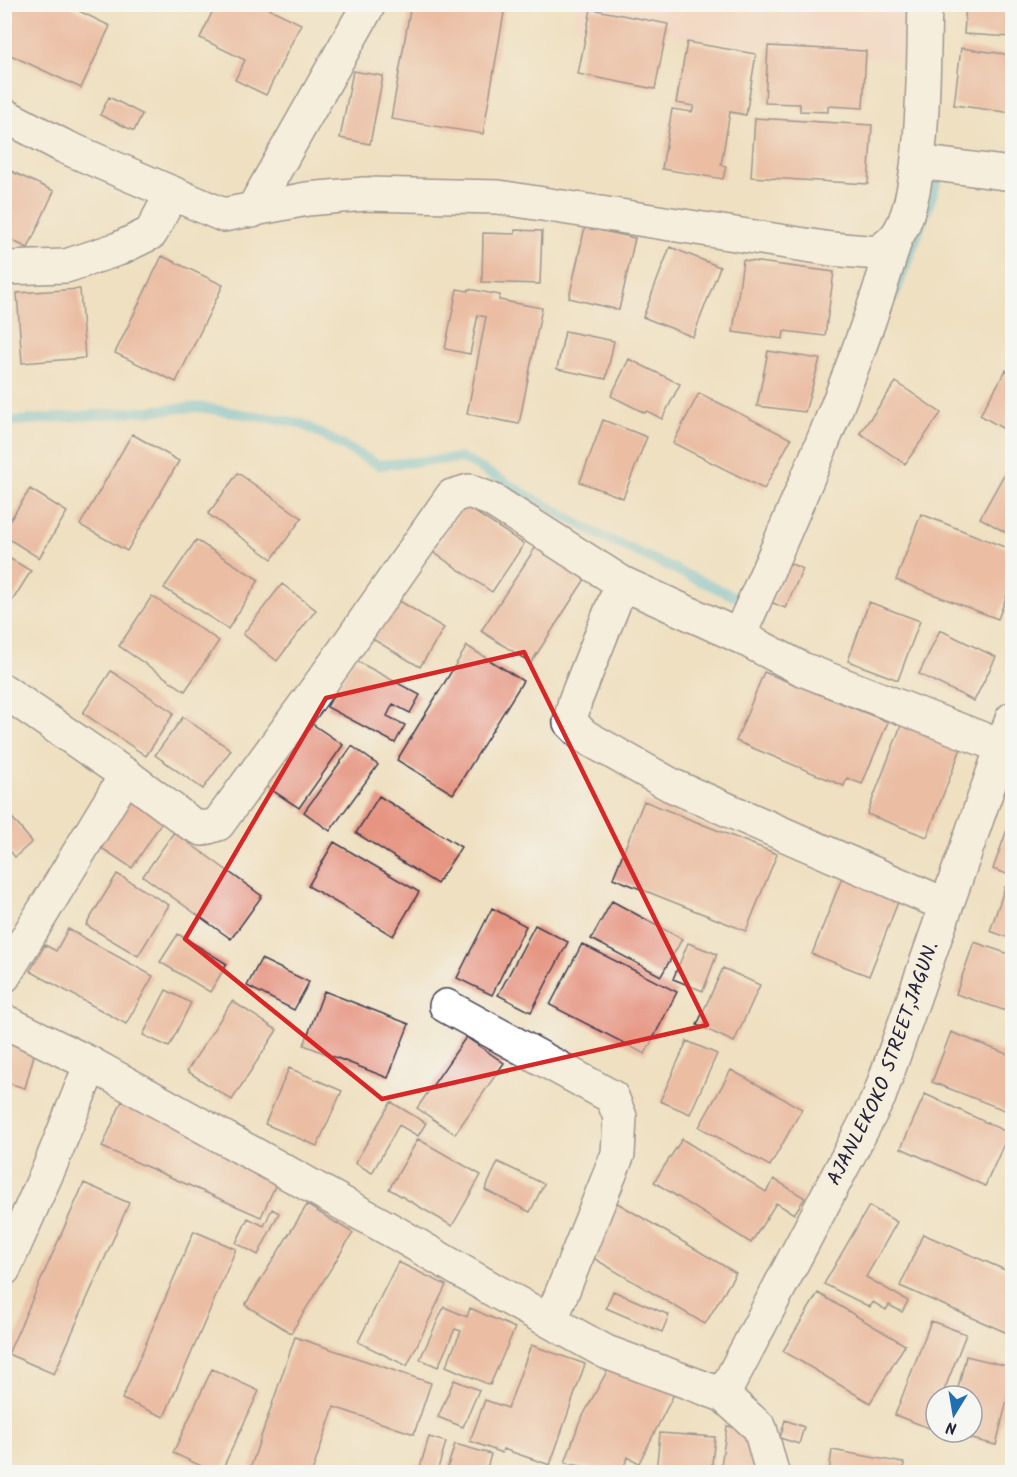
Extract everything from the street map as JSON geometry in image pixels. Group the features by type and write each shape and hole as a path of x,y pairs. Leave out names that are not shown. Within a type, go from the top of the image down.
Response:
{"street":[{"path":"252,211 369,4"},
{"path":"739,636 839,403 876,305 896,237 908,212 918,162 925,4"},
{"path":"4,115 63,146 223,215 308,199 365,194 498,197 831,249 878,253 896,237"},
{"path":"918,162 1012,174"},
{"path":"4,268 66,266 118,249 151,233 172,194"},
{"path":"4,691 190,823 202,829 218,824 334,665 452,496 469,490 492,500 622,583 739,636 802,669 1008,733"},
{"path":"622,583 575,701 570,723 584,736 671,785 946,905"},
{"name":"AJANLEKOKO STREET,JAGUN.","path":"723,1395 879,1097 1008,733"},
{"path":"4,976 126,776"},
{"path":"446,1006 612,1097 620,1117 618,1154 551,1320"},
{"path":"4,1020 91,1064 606,1352 723,1395 760,1428 772,1473"},
{"path":"4,1269 50,1166 91,1064"}],"highlighted area":[{"path":"524,652 707,1025 382,1099 185,939 326,698"}],"shaded area":[{"path":"577,5 944,5 900,62 573,26"}],"building":[{"path":"4,4 65,4 110,26 81,88 4,52"},
{"path":"216,4 260,4 301,24 266,95 235,80 245,60 200,38"},
{"path":"411,4 489,4 505,7 483,134 391,119"},
{"path":"966,4 1012,4 1012,37 964,34"},
{"path":"591,9 668,24 655,89 578,74"},
{"path":"687,42 756,54 746,115 730,112 721,165 726,166 723,179 662,169 672,109 692,112 694,106 676,103"},
{"path":"768,46 866,51 863,108 828,106 828,112 800,111 800,104 765,103"},
{"path":"961,48 1012,55 1012,113 954,105"},
{"path":"353,71 383,76 370,144 340,138"},
{"path":"109,97 142,114 134,131 100,115"},
{"path":"755,118 872,125 868,184 751,177"},
{"path":"4,168 54,191 28,248 4,237"},
{"path":"585,227 635,238 619,310 569,298"},
{"path":"515,230 542,231 540,284 482,282 483,233 515,234"},
{"path":"670,247 720,267 693,337 643,317"},
{"path":"162,256 223,285 176,382 115,353"},
{"path":"743,260 834,272 825,336 784,331 783,339 733,332"},
{"path":"80,289 85,358 22,363 17,293"},
{"path":"457,289 500,295 499,300 542,308 519,424 467,414 486,317 478,315 470,354 445,349"},
{"path":"565,331 614,341 606,379 557,369"},
{"path":"768,351 820,359 805,412 757,406"},
{"path":"629,359 680,384 662,419 611,396"},
{"path":"1006,370 1012,374 1012,434 980,415"},
{"path":"896,382 941,413 905,464 860,433"},
{"path":"699,393 791,439 764,489 673,443"},
{"path":"603,420 647,437 623,498 580,482"},
{"path":"132,434 179,461 127,551 80,525"},
{"path":"1012,460 1012,536 980,518"},
{"path":"238,473 302,518 272,559 208,514"},
{"path":"30,489 67,512 39,558 4,536 4,530"},
{"path":"464,505 524,544 492,592 433,552"},
{"path":"921,514 1012,550 1012,582 998,619 896,580"},
{"path":"196,540 259,580 228,629 164,588"},
{"path":"537,545 587,576 531,663 481,631"},
{"path":"4,555 31,571 4,614"},
{"path":"789,563 803,569 785,608 771,602"},
{"path":"282,584 316,610 277,661 243,634"},
{"path":"152,596 219,641 185,691 119,646"},
{"path":"393,597 444,628 420,667 369,637"},
{"path":"869,602 920,621 898,680 848,661"},
{"path":"940,630 996,657 974,701 919,674"},
{"path":"467,646 523,681 453,794 397,760"},
{"path":"353,659 420,695 410,713 393,704 387,716 405,725 395,743 327,707"},
{"path":"111,671 174,713 146,756 83,713"},
{"path":"764,672 888,722 862,784 847,778 844,786 736,741"},
{"path":"905,715 965,738 927,837 867,814"},
{"path":"183,717 231,750 203,789 155,755"},
{"path":"302,717 343,745 299,808 258,781"},
{"path":"352,746 378,765 330,831 304,812"},
{"path":"130,788 168,813 132,868 94,843"},
{"path":"379,796 461,847 437,884 356,833"},
{"path":"644,801 777,854 746,931 613,878"},
{"path":"4,808 32,842 15,857 4,844"},
{"path":"1009,824 1012,826 1012,876 993,869"},
{"path":"174,832 262,896 231,939 143,876"},
{"path":"334,842 419,892 393,936 308,886"},
{"path":"845,870 902,892 869,976 812,954"},
{"path":"117,874 169,905 138,956 86,925"},
{"path":"1005,887 1012,890 1012,939 990,931"},
{"path":"612,901 682,939 661,976 591,939"},
{"path":"492,908 526,926 492,995 457,978"},
{"path":"535,925 568,942 531,1012 498,995"},
{"path":"68,929 153,976 126,1024 30,971 45,945 56,951"},
{"path":"178,934 227,964 210,992 160,962"},
{"path":"974,942 1012,955 1012,1013 956,994"},
{"path":"688,943 717,954 703,991 673,979"},
{"path":"582,944 677,992 645,1054 550,1005"},
{"path":"261,959 309,982 294,1010 247,986"},
{"path":"723,968 760,985 734,1042 697,1025"},
{"path":"166,990 191,1003 169,1047 143,1035"},
{"path":"324,991 409,1024 388,1078 304,1045"},
{"path":"232,1001 277,1030 232,1100 187,1071"},
{"path":"951,1032 1012,1056 1012,1113 932,1082"},
{"path":"4,1036 37,1044 25,1088 4,1082"},
{"path":"466,1037 504,1063 455,1134 417,1108"},
{"path":"687,1041 717,1054 690,1114 660,1101"},
{"path":"289,1068 342,1091 317,1146 265,1124"},
{"path":"731,1070 802,1109 770,1166 699,1127"},
{"path":"925,1094 1009,1133 985,1186 901,1148"},
{"path":"122,1101 282,1171 261,1217 102,1147"},
{"path":"391,1102 426,1123 418,1136 399,1125 372,1173 355,1163"},
{"path":"418,1139 481,1175 452,1226 389,1189"},
{"path":"682,1139 766,1192 774,1179 805,1198 794,1214 776,1203 751,1243 654,1182"},
{"path":"498,1162 544,1184 530,1212 485,1190"},
{"path":"84,1183 129,1203 54,1374 8,1354"},
{"path":"614,1201 736,1273 705,1324 583,1252"},
{"path":"307,1205 353,1233 291,1333 245,1305"},
{"path":"869,1206 897,1222 866,1277 908,1301 902,1312 889,1305 886,1310 873,1302 870,1307 824,1284"},
{"path":"272,1209 279,1213 258,1255 236,1243 248,1218 264,1226"},
{"path":"194,1231 236,1249 164,1417 122,1399"},
{"path":"923,1234 1012,1273 1012,1335 900,1286"},
{"path":"398,1262 446,1285 407,1366 358,1342"},
{"path":"613,1291 669,1315 662,1332 606,1308"},
{"path":"818,1293 905,1345 870,1403 783,1351"},
{"path":"444,1307 467,1317 470,1308 515,1328 490,1385 446,1366 461,1331 455,1329 438,1367 420,1359"},
{"path":"931,1321 966,1334 947,1384 924,1384 924,1426 895,1415"},
{"path":"295,1337 431,1383 414,1434 334,1407 312,1472 249,1472"},
{"path":"531,1345 585,1364 550,1465 503,1449 502,1453 470,1441 485,1400 508,1408"},
{"path":"966,1356 1012,1367 1012,1380 996,1445 984,1442 984,1384 959,1384"},
{"path":"612,1362 674,1394 639,1463 628,1457 621,1472 613,1472 565,1463 579,1423"},
{"path":"212,1369 259,1391 221,1472 214,1472 173,1453"},
{"path":"454,1380 479,1390 463,1427 438,1417"},
{"path":"785,1420 804,1427 799,1444 780,1438"},
{"path":"727,1426 758,1431 752,1472 720,1472"},
{"path":"660,1433 715,1437 711,1472 656,1472"},
{"path":"429,1437 446,1442 437,1472 412,1472 414,1466 420,1467"},
{"path":"455,1444 491,1454 486,1472 446,1472"},
{"path":"832,1450 904,1463 903,1472 829,1472"}],"waterway":[{"path":"895,294 942,169"},
{"path":"4,422 198,407 300,423 379,465 462,458 593,532 749,603"}]}
